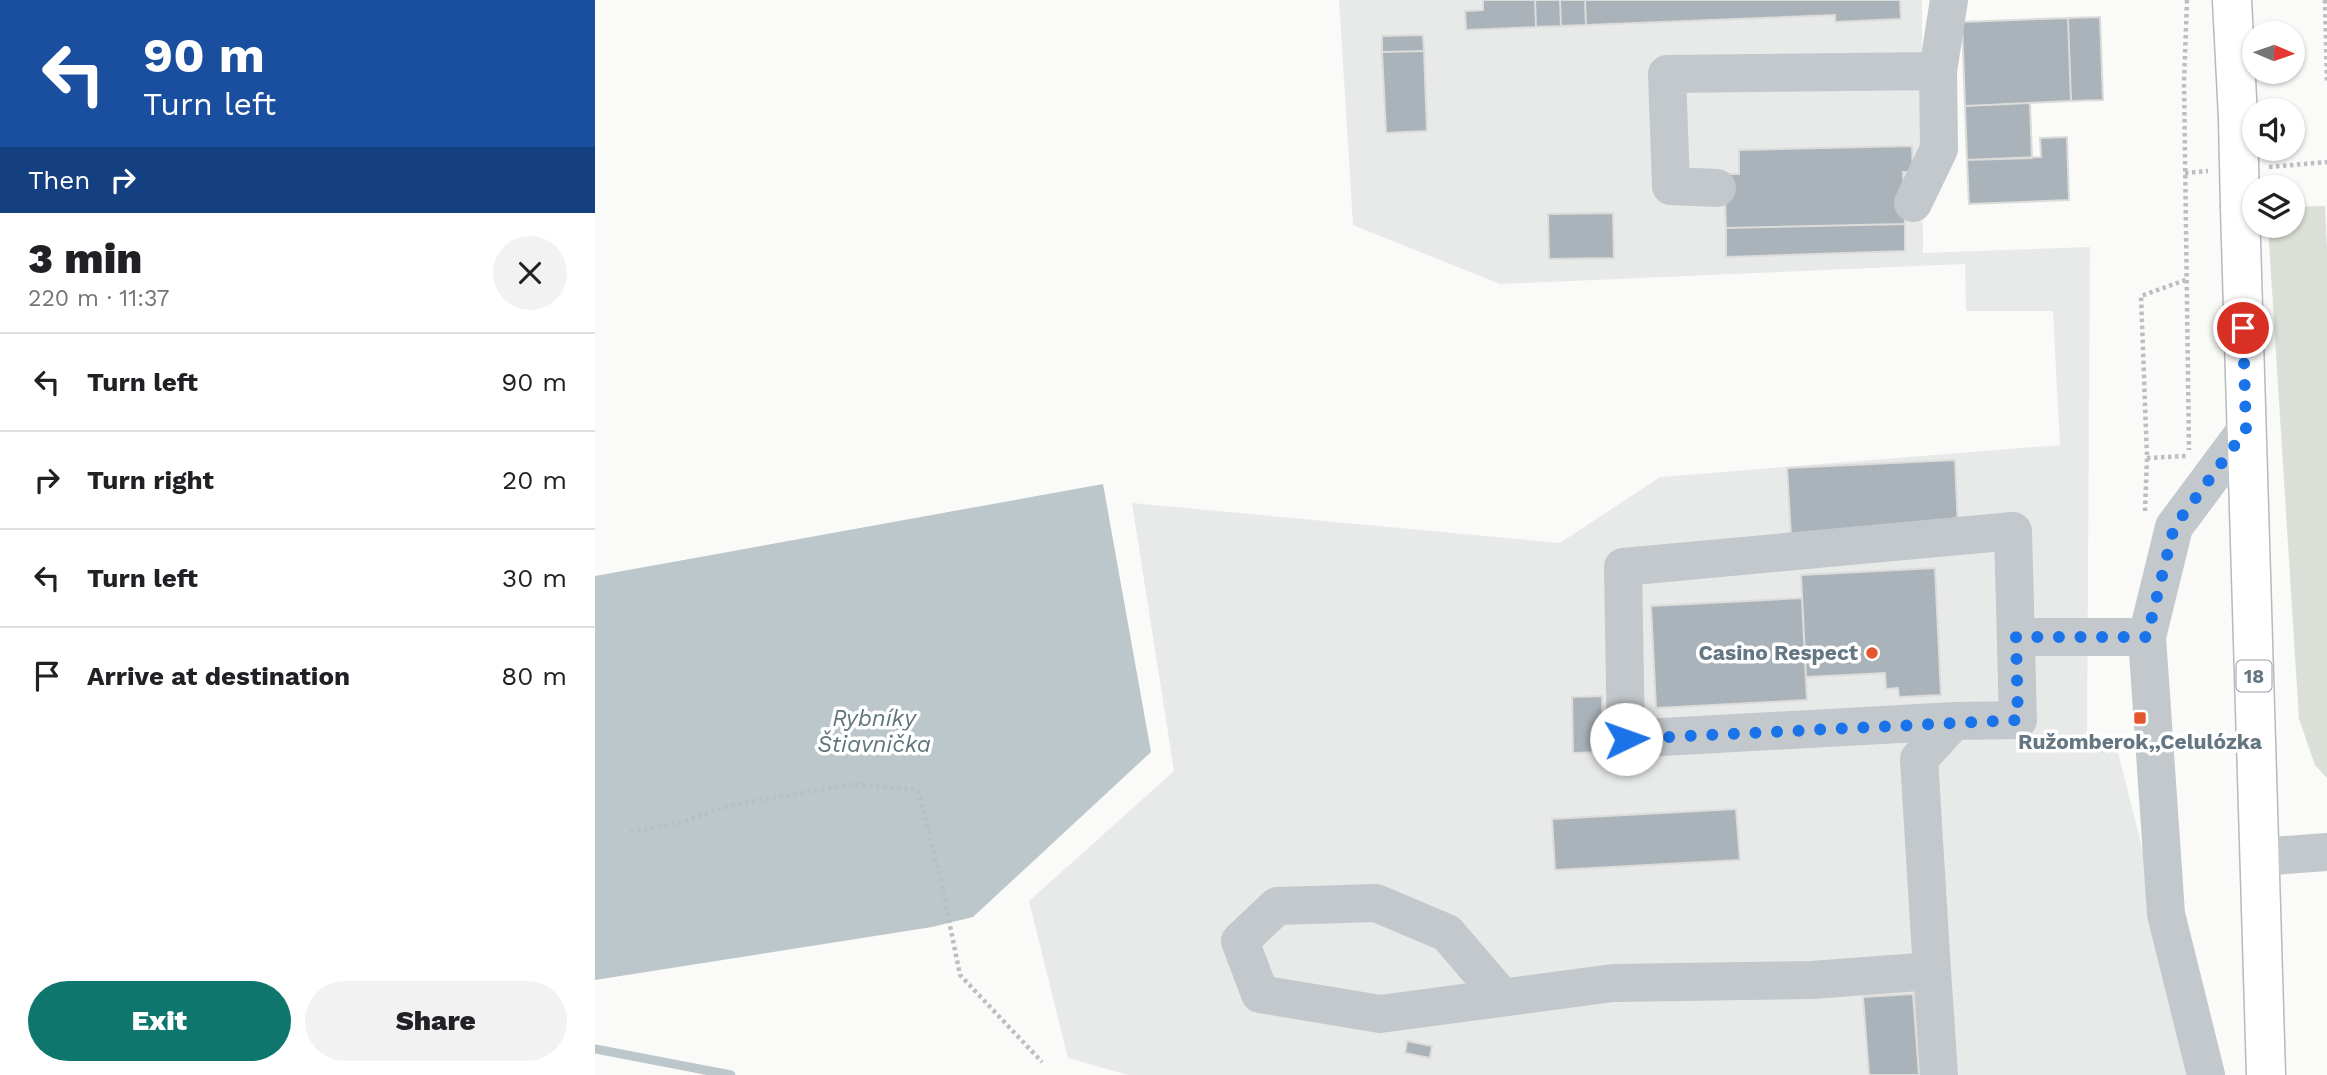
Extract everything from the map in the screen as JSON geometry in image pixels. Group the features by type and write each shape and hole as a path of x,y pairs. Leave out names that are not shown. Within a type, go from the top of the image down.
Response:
{"main road":[{"name":"18","path":"2227,6 2238,118 2266,1075"}],"lane":[{"path":"1913,203 1939,149 1938,71 1949,0"},
{"path":"1717,188 1671,186 1667,75 1938,71"},
{"path":"2206,1075 2166,914 2147,637 2174,527 2246,430"},
{"path":"2013,531 2018,720 1954,721 1626,739 1623,567 2013,531"},
{"path":"2016,637 2147,637"},
{"path":"1939,1075 1919,759 1954,721"},
{"path":"2260,857 2327,852"},
{"path":"1501,996 1447,933 1376,903 1277,906 1240,941 1260,994 1380,1014 1613,982 1812,980 1932,971"}],"path":[{"path":"2147,458 2189,456 2184,95 2187,0"},
{"path":"2325,0 2327,83"},
{"path":"630,832 680,823 727,806 853,783 918,790 941,881 960,975 1042,1062"}],"shaded area":[{"path":"1339,0 1922,0 1923,253 2090,247 2087,738 2115,740 2199,1075 1128,1075 1068,1058 1029,901 1174,771 1132,503 1560,543 1660,477 2060,445 2053,311 1966,311 1965,264 1500,284 1353,225"},
{"path":"2325,206 2327,251 2327,778 2315,765 2299,719 2269,238 2305,238 2305,207"}],"water":[{"name":"Rybníky Štiavnička","path":"1103,484 1151,752 973,917 932,927 595,980 595,576"}],"building":[{"path":"1483,0 1535,0 1536,27 1466,30 1465,11 1483,10"},
{"path":"1535,0 1560,0 1561,26 1536,27"},
{"path":"1560,0 1585,0 1586,25 1561,26"},
{"path":"1585,0 1900,0 1901,19 1835,22 1835,15 1586,25"},
{"path":"2100,17 2103,100 2071,101 2068,18"},
{"path":"2068,18 2071,101 1965,106 1962,22"},
{"path":"1423,35 1424,51 1382,52 1382,36"},
{"path":"1424,51 1427,131 1386,133 1382,52"},
{"path":"2030,103 2032,158 1967,160 1965,106"},
{"path":"2067,137 2069,200 1969,204 1967,160 2041,157 2040,138"},
{"path":"1912,146 1913,172 1903,172 1905,224 1726,228 1724,174 1739,174 1739,150"},
{"path":"1613,213 1614,258 1549,259 1548,214"},
{"path":"1905,224 1905,251 1726,257 1726,228"},
{"path":"1955,460 1958,528 1791,536 1787,468"},
{"name":"Casino Respect","path":"1935,568 1941,695 1899,697 1898,688 1886,689 1885,673 1806,677 1801,575"},
{"path":"1802,598 1807,700 1656,708 1651,606"},
{"path":"1602,696 1603,752 1573,753 1572,697"},
{"path":"1736,809 1740,860 1555,870 1552,819"},
{"path":"1913,994 1919,1075 1869,1075 1863,997"},
{"path":"1407,1041 1432,1046 1430,1058 1405,1053"}],"waterway":[{"path":"595,1049 731,1075"}],"place":[{"name":"Casino Respect","path":"1872,653"},
{"name":"Ružomberok,,Celulózka","path":"2140,718"}],"route":[{"path":"1626,739 2018,720 2016,637 2147,637 2174,527 2246,430 2243,328"}]}
